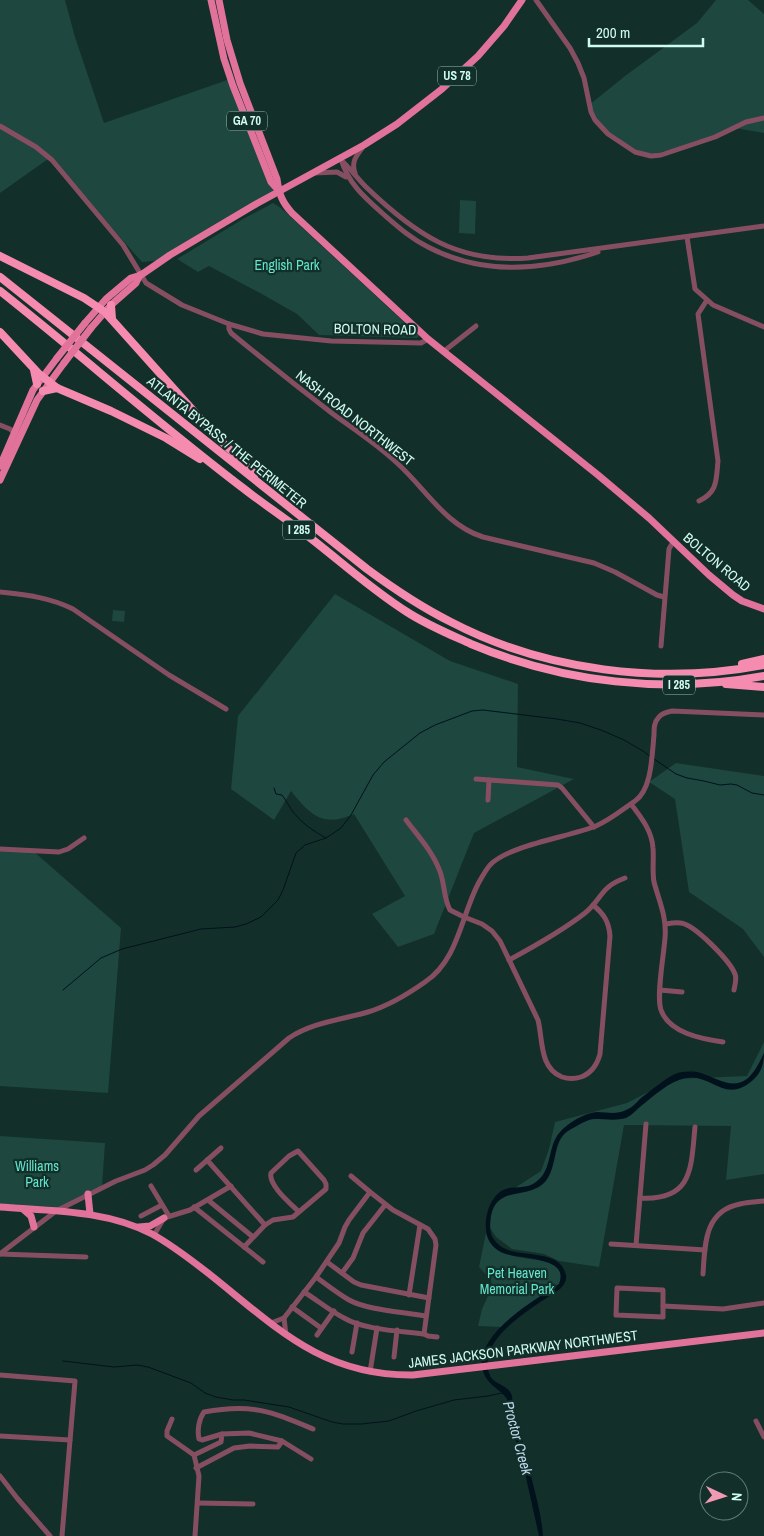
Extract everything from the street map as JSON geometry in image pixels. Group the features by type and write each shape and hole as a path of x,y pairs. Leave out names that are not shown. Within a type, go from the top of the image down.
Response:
{"highway":[{"path":"0,256 84,298 101,310 215,435 283,502"},
{"name":"ATLANTA BYPASS / THE PERIMETER","path":"0,277 367,569 396,590 450,622 494,641 532,654 599,668 662,674 706,672 764,665"},
{"name":"ATLANTA BYPASS / THE PERIMETER","path":"0,291 241,487 407,612 445,632 486,650 536,667 593,679 660,685 717,683 764,676"},
{"path":"111,305 112,320"},
{"path":"0,332 34,368 43,381 166,438 241,487"},
{"path":"43,391 57,388"},
{"path":"706,672 764,658"},
{"path":"717,683 764,687"}],"main road":[{"name":"GA 70","path":"211,0 224,59 233,86 271,182 279,191"},
{"name":"GA 70","path":"219,0 240,83 277,179 279,191"},
{"name":"US 78","path":"0,480 17,436 25,406 57,358 85,323 101,310 126,282 141,275 200,236 364,146 427,101 460,74 496,36 522,0"},
{"path":"279,191 284,204 292,213 428,339"},
{"name":"US 78","path":"0,466 43,391 43,381 64,363 91,328 101,310 111,305 136,283 141,275"},
{"name":"BOLTON ROAD","path":"428,339 597,474 649,518 733,595 742,601 764,609"},
{"path":"88,1194 90,1214"},
{"name":"JAMES JACKSON PARKWAY NORTHWEST","path":"0,1207 90,1214 134,1226 154,1235 183,1253 286,1335 308,1350 342,1365 370,1372 413,1375 764,1333"},
{"path":"23,1209 31,1216 34,1227"},
{"path":"134,1226 150,1226 166,1217"}],"street":[{"path":"536,0 570,48 578,63 584,78 591,112 600,127 635,152 649,156 661,155 715,137 746,122 764,118"},
{"name":"BOLTON ROAD","path":"0,126 36,146 52,160 123,245 146,283 182,305 229,324 263,334 332,341 422,343 428,339"},
{"path":"356,176 353,167 354,160 364,146"},
{"path":"340,159 390,209 414,229 443,245 490,258 514,259 606,249 764,226"},
{"path":"340,159 348,179"},
{"path":"314,173 337,172 342,174 360,193 403,231 426,246 460,260 488,266 522,267 577,259 606,249"},
{"path":"687,237 695,289 713,305 764,327"},
{"path":"699,501 708,496 713,490 717,476 718,461 698,314 706,300"},
{"name":"NASH ROAD NORTHWEST","path":"229,324 231,333 284,377 396,462 416,480 443,513 469,531 483,538 594,563 664,597"},
{"path":"443,352 476,326"},
{"path":"0,425 17,436"},
{"path":"660,646 668,549 673,542"},
{"path":"0,592 41,597 73,608 169,675 226,709"},
{"path":"0,1254 56,1211 116,1180 145,1170 153,1165 165,1155 199,1116 299,1031 379,1008 426,982 438,972 448,959 471,898 486,870 500,857 606,821 640,798 645,791 652,762 655,723 659,716 665,712 672,711 764,715"},
{"path":"476,779 558,785 594,826"},
{"path":"488,800 490,780"},
{"path":"631,804 648,829 652,840 654,881 666,924 660,990 661,1010 672,1024 693,1036 723,1042"},
{"path":"406,820 432,853 439,869 450,910 482,924 492,931 500,941 538,1020 542,1032 544,1056 548,1066 556,1074 567,1078 578,1078 588,1074 596,1066 600,1054 610,936 606,918 593,905"},
{"path":"0,849 59,852 68,849 84,838"},
{"path":"509,960 585,913 607,887 615,881 625,878"},
{"path":"666,924 681,923 698,931 735,973 734,990"},
{"path":"660,990 682,992"},
{"path":"636,1246 646,1124"},
{"path":"640,1198 654,1199 665,1197 676,1192 684,1183 689,1176 692,1166 695,1127"},
{"path":"196,1170 221,1148"},
{"path":"244,1247 265,1225 277,1219 289,1219 299,1212 326,1188 326,1184 298,1151 289,1156 271,1174 270,1178 274,1186 299,1212"},
{"path":"208,1160 265,1225"},
{"path":"351,1176 385,1205 432,1232 436,1245 424,1334"},
{"path":"151,1186 162,1205 166,1217"},
{"path":"154,1235 166,1217 190,1210 231,1186"},
{"path":"271,1323 284,1318 327,1262 339,1243 345,1227 370,1192"},
{"path":"208,1200 253,1237"},
{"path":"703,1274 706,1238 715,1219 722,1212 739,1204 764,1201"},
{"path":"141,1216 162,1205"},
{"path":"342,1273 353,1258 366,1229 385,1205"},
{"path":"194,1207 263,1262"},
{"path":"409,1295 420,1225"},
{"path":"611,1244 704,1250"},
{"path":"0,1254 86,1258"},
{"path":"327,1262 361,1285 429,1298"},
{"path":"316,1276 350,1301 364,1306 426,1316"},
{"path":"617,1288 663,1290 663,1306 663,1318 616,1314 617,1288"},
{"path":"304,1292 344,1319 377,1328 437,1337"},
{"path":"663,1306 723,1309 764,1303"},
{"path":"292,1307 321,1328"},
{"path":"317,1335 334,1311"},
{"path":"284,1318 286,1335"},
{"path":"352,1352 357,1323"},
{"path":"370,1372 377,1328"},
{"path":"394,1357 397,1330"},
{"path":"0,1375 75,1381 62,1536"},
{"path":"311,1459 282,1441 249,1433 222,1434 202,1440 199,1439 198,1430 201,1416 204,1412 239,1407 271,1412 312,1429"},
{"path":"172,1419 167,1430 167,1436 194,1456 199,1476 195,1536"},
{"path":"756,1421 764,1437"},
{"path":"194,1456 221,1442 222,1434"},
{"path":"0,1436 70,1440"},
{"path":"196,1468 234,1448 250,1446 278,1447 282,1441"},
{"path":"0,1476 50,1536"},
{"path":"198,1504 253,1504"}],"green space":[{"path":"0,0 65,0 75,37 104,123 233,78 275,194 165,260 142,262 51,157 0,193"},
{"path":"716,0 748,0 764,14 764,133 735,128 674,150 648,154 627,147 602,128 589,105 697,23"},
{"path":"460,200 476,201 475,234 459,233"},
{"name":"English Park","path":"273,203 281,208 419,336 417,338 319,335 297,314 260,293 209,266 198,272 177,259"},
{"path":"335,594 450,661 518,684 517,767 574,779 474,833 434,934 398,947 372,914 405,896 354,814 334,820 318,817 304,807 291,791 274,820 231,789 238,716"},
{"path":"113,610 125,611 124,622 112,621"},
{"path":"676,763 764,776 764,957 743,929 689,892 675,799 649,782"},
{"path":"0,848 32,850 121,928 108,1093 0,1086"},
{"path":"764,1042 764,1174 726,1180 731,1126 624,1125 599,1267 559,1261 544,1254 512,1249 496,1237 487,1223 496,1200 541,1171 549,1149 555,1122 627,1103 673,1079 747,1076"},
{"name":"Williams Park","path":"0,1136 105,1143 102,1187 57,1210 0,1207"},
{"name":"Pet Heaven Memorial Park","path":"486,1233 495,1245 508,1254 552,1264 558,1268 561,1275 559,1284 522,1309 501,1327 478,1326 482,1309 492,1287 491,1280 479,1267"}],"water":[{"name":"Proctor Creek","path":"764,1053 763,1065 760,1071 753,1080 743,1087 734,1090 726,1089 703,1080 686,1078 656,1094 626,1118 614,1120 592,1119 578,1125 563,1135 559,1141 552,1169 545,1182 530,1191 506,1196 494,1206 490,1230 497,1243 515,1252 548,1257 561,1265 566,1277 565,1283 560,1289 524,1314 500,1335 492,1347 488,1360 491,1377 507,1389 512,1396 513,1418 523,1442 540,1516 543,1536 539,1536 521,1455 507,1415 507,1399 486,1378 482,1360 486,1347 495,1333 521,1310 559,1284 560,1274 557,1268 549,1263 506,1254 494,1247 488,1239 486,1232 488,1209 496,1195 501,1191 530,1185 541,1177 548,1165 556,1138 563,1129 577,1119 597,1112 622,1112 634,1105 662,1082 678,1073 698,1072 732,1083 744,1081 752,1074"}],"waterway":[{"path":"63,990 101,958 122,949 201,929 235,927 261,917 278,900 296,853 305,845 326,838 341,828 351,815 373,775 384,762 420,733 435,725 472,711 483,710 557,719 580,723 601,730 624,740 651,757"},
{"path":"654,759 676,774 687,778 720,785 737,785 752,793 764,795"},
{"path":"274,788 276,794 282,795 303,822 326,838"},
{"path":"63,1361 114,1367 137,1365 148,1367 191,1383 205,1393 216,1397 289,1407 343,1424 389,1421 454,1400 502,1393"}]}
